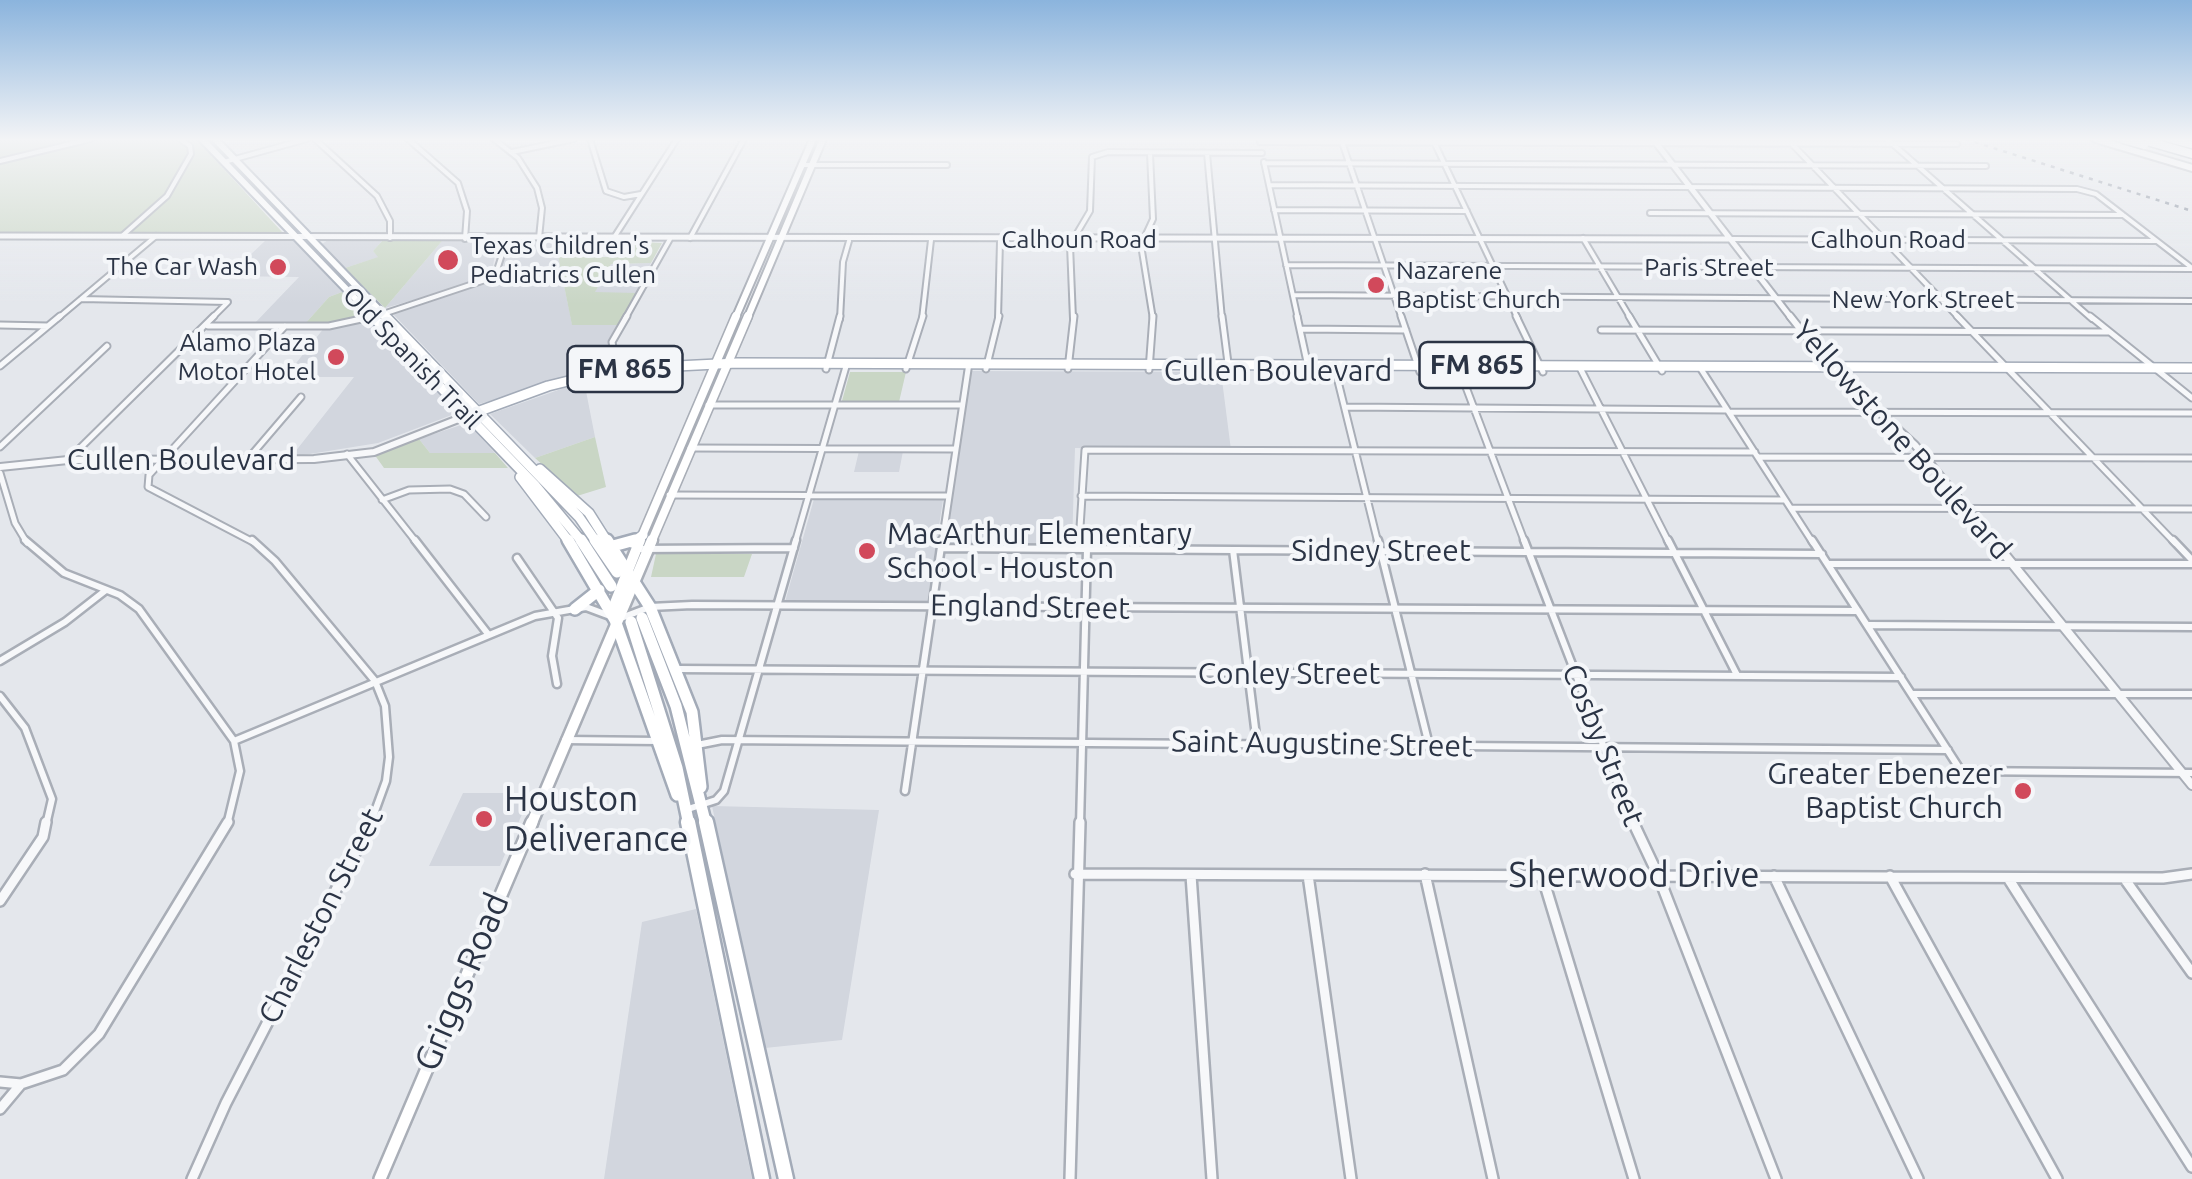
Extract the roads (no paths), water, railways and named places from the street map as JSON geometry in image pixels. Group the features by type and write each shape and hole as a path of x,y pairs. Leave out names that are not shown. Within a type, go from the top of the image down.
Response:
{"main road":[{"name":"Old Spanish Trail","path":"256,194 466,416 579,517 623,571"},
{"name":"Old Spanish Trail","path":"268,194 480,410 571,524 611,586"},
{"name":"Griggs Road","path":"380,1179 615,620 636,582 693,448 788,194"},
{"name":"Griggs Road","path":"773,240 799,194"},
{"path":"785,201 796,201"},
{"path":"324,264 334,261"},
{"path":"346,288 358,284"},
{"name":"Griggs Road","path":"615,620 623,571 638,549 714,365 740,317"},
{"path":"403,349 416,345"},
{"name":"Cullen Boulevard","path":"466,416 548,386 617,369 714,365 2192,371"},
{"name":"Cullen Boulevard","path":"2083,371 2192,371"},
{"path":"433,381 446,376"},
{"path":"522,463 574,495 613,546 623,571 636,582 762,1179"},
{"path":"522,463 615,620 683,808"},
{"path":"613,546 630,544 643,536"},
{"path":"575,608 593,599 599,590"},
{"path":"641,616 678,669 697,745 702,803"},
{"path":"641,616 676,706 702,803 786,1179"},
{"path":"710,940 730,932"},
{"path":"736,1065 760,1058"}],"street":[{"path":"122,236 168,194"},
{"path":"376,194 390,221 390,238"},
{"path":"461,194 467,211 465,238"},
{"path":"539,194 542,208 539,238"},
{"path":"616,194 633,207"},
{"path":"624,198 642,194"},
{"path":"613,239 642,194"},
{"path":"690,239 714,194"},
{"path":"1068,366 1075,304 1072,240 1090,211 1090,194"},
{"path":"1149,367 1153,317 1143,241 1152,220 1151,194"},
{"path":"1212,194 1212,239 1228,367"},
{"path":"1271,194 1309,368"},
{"path":"1360,194 1418,368"},
{"path":"1459,194 1541,369"},
{"name":"Yellowstone Boulevard","path":"1695,194 1832,370 1926,459 2187,773 2192,785"},
{"path":"1841,194 2192,562"},
{"path":"1950,194 2148,368 2161,373 2192,398"},
{"path":"2093,194 2192,269"},
{"path":"1274,210 1467,210"},
{"path":"1650,213 2123,215"},
{"name":"Calhoun Road","path":"0,236 849,241 1143,241 1280,236 2157,241"},
{"path":"0,366 156,236"},
{"path":"1583,238 1661,368"},
{"path":"206,326 336,326 373,316 488,279 498,270 507,239"},
{"path":"617,369 612,342 670,239"},
{"path":"907,366 927,297 930,240"},
{"path":"987,366 1000,308 1000,240"},
{"path":"827,366 840,321 842,262 849,241"},
{"name":"Paris Street","path":"1286,265 2192,269"},
{"name":"New York Street","path":"1293,295 2192,301"},
{"path":"68,460 226,305 225,300 81,299"},
{"path":"0,326 48,326"},
{"path":"159,460 285,326"},
{"path":"1301,329 1406,330"},
{"path":"1601,330 2108,332"},
{"path":"0,447 107,346"},
{"path":"683,808 722,795 846,366"},
{"path":"905,791 969,366"},
{"path":"1335,368 1429,746"},
{"name":"Cosby Street","path":"1459,368 1603,747 1658,875 1776,1179"},
{"path":"1580,369 1737,675"},
{"path":"1700,369 1961,771 2187,773"},
{"path":"247,460 302,397"},
{"path":"697,405 962,405"},
{"path":"1346,407 2192,413"},
{"name":"Cullen Boulevard","path":"0,470 68,460 247,460 347,454 402,442 466,416"},
{"path":"678,448 955,449"},
{"path":"1070,1179 1075,874 1085,672 1081,496 1086,450 2192,458"},
{"path":"347,454 488,634"},
{"name":"Charleston Street","path":"159,460 149,474 148,487 254,539 375,681 389,730 386,781 375,814 226,1103 192,1179"},
{"path":"0,470 14,523 30,547 64,573 139,609 234,741 240,771 229,822 99,1034 64,1070 21,1084 0,1082"},
{"path":"382,500 409,490 450,489 464,494 486,517"},
{"path":"658,495 948,496"},
{"path":"1081,496 1786,500"},
{"path":"1792,508 2192,509"},
{"path":"638,549 794,548"},
{"name":"Sidney Street","path":"941,548 1822,554"},
{"path":"1233,550 1257,744"},
{"path":"518,558 556,612 552,656 557,684"},
{"path":"1828,564 2192,562"},
{"path":"0,661 65,622 106,590"},
{"name":"England Street","path":"615,620 777,605 1858,611"},
{"path":"234,741 488,634 556,612 598,609 615,620"},
{"path":"1868,625 2192,627"},
{"name":"Conley Street","path":"678,669 1901,677"},
{"path":"1912,694 2192,694"},
{"path":"0,696 25,728 52,799 42,837 0,902"},
{"path":"564,740 658,741"},
{"name":"Saint Augustine Street","path":"697,745 740,740 1948,750"},
{"name":"Sherwood Drive","path":"1075,874 2008,878 2192,874"},
{"path":"1308,874 1351,1179"},
{"path":"1425,874 1493,1179"},
{"path":"1191,875 1212,1179"},
{"path":"1542,875 1634,1179"},
{"path":"1774,876 1918,1179"},
{"path":"1890,876 2057,1179"},
{"path":"2008,878 2192,1167"},
{"path":"2124,878 2192,973"},
{"path":"0,1109 21,1084"}],"railway":[{"path":"2138,194 2192,211"}],"place":[{"name":"Texas Children's Pediatrics Cullen","path":"448,260"},
{"name":"The Car Wash","path":"278,267"},
{"name":"Nazarene Baptist Church","path":"1376,285"},
{"name":"Alamo Plaza Motor Hotel","path":"336,357"},
{"name":"MacArthur Elementary School - Houston","path":"867,551"},
{"name":"Greater Ebenezer Baptist Church","path":"2023,791"},
{"name":"Houston Deliverance","path":"484,819"}]}
